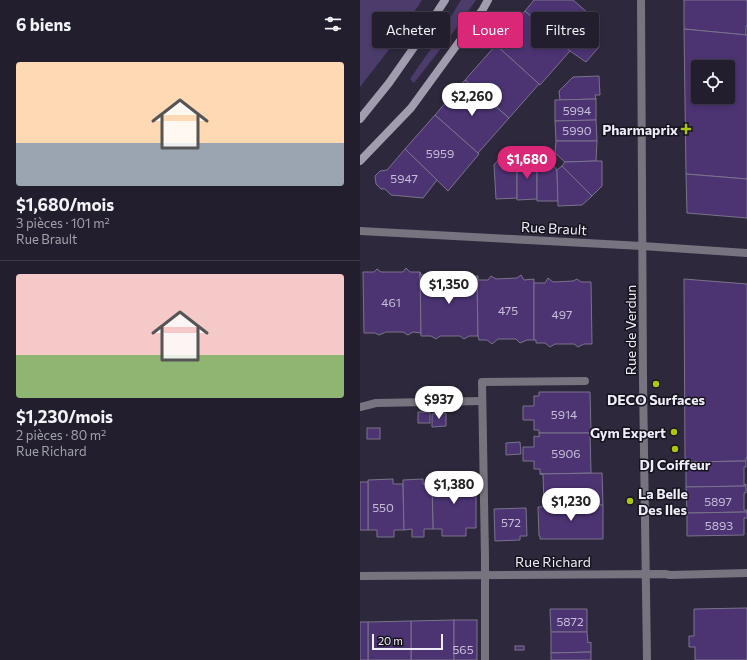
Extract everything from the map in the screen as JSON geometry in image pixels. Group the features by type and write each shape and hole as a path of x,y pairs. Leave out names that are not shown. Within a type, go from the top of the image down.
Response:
{"main road":[{"path":"360,119 389,83 445,0"},
{"path":"360,161 411,108 488,0"}],"street":[{"name":"Rue de Verdun","path":"641,0 643,381 647,660"},
{"name":"Rue Brault","path":"360,231 747,252"},
{"path":"485,660 482,382 585,381"},
{"path":"360,407 376,403 482,401"},
{"name":"Rue Richard","path":"360,576 747,573"}],"shaded area":[{"path":"360,0 422,0 414,12 372,12 372,48 390,48 360,87"},
{"path":"461,0 476,0 467,12 458,12 458,25 450,37 450,18"},
{"path":"432,48 441,48 414,83 410,79"}],"building":[{"path":"534,0 573,0 587,12 531,12 531,16 525,11"},
{"path":"684,0 747,0 746,35 684,29"},
{"path":"525,11 531,16 531,48 567,48 570,51 540,85 499,48 523,48 523,13"},
{"path":"684,29 747,35 747,179 686,174"},
{"path":"493,48 499,48 539,84 509,118 465,80"},
{"path":"567,48 598,48 586,62"},
{"path":"599,76 600,95 595,95 596,99 560,100 559,91 573,77"},
{"path":"465,80 509,118 478,153 435,115"},
{"path":"596,99 596,120 555,121 555,100"},
{"path":"435,115 479,154 448,191 405,149"},
{"path":"596,120 597,141 556,141 555,121"},
{"path":"556,141 597,141 596,161 565,162 555,153"},
{"path":"405,149 437,180 423,198 391,195 385,189 381,189 376,184 375,176 380,171 387,170"},
{"path":"499,159 517,159 517,198 496,199 494,165"},
{"path":"517,160 537,160 537,199 517,200"},
{"path":"549,160 557,170 558,201 537,201 537,161"},
{"path":"602,161 602,186 592,196 562,166 565,162"},
{"path":"562,166 592,196 582,205 558,206 557,170"},
{"path":"686,174 747,179 747,218 687,213"},
{"path":"406,268 410,272 420,272 421,333 413,332 408,335 403,332 386,332 379,335 375,333 364,333 363,272 374,272 377,269 381,272 403,272"},
{"path":"434,271 438,275 460,274 464,272 469,276 477,276 478,336 469,336 464,339 460,336 440,336 436,339 431,336 421,336 420,272 421,275 431,275"},
{"path":"521,275 524,280 534,279 534,340 527,340 520,343 516,339 498,339 492,344 487,340 479,340 477,276 478,280 488,280 491,276 496,279 517,278"},
{"path":"548,278 553,282 573,281 577,279 581,282 591,282 592,344 584,344 578,347 574,344 555,344 550,347 545,343 536,343 536,340 534,340 534,283 545,283"},
{"path":"684,279 747,284 746,461 686,462 685,460"},
{"path":"539,392 590,392 591,433 539,433 539,430 534,430 534,420 523,420 523,406 534,406 534,396 539,396"},
{"path":"418,412 430,412 430,423 418,423"},
{"path":"446,413 446,426 432,427 432,414"},
{"path":"367,428 380,428 380,439 367,439"},
{"path":"539,433 590,433 591,473 540,474 540,469 534,469 534,461 523,461 523,447 534,447 534,436 539,437"},
{"path":"520,442 521,454 506,455 506,443"},
{"path":"746,461 746,467 744,467 744,485 746,484 746,486 686,487 686,462"},
{"path":"466,473 466,484 476,484 476,528 466,528 466,536 442,536 442,529 433,529 432,484 443,484 443,474"},
{"path":"602,473 603,505 544,506 543,474 540,474"},
{"path":"393,479 393,484 403,484 404,530 394,530 394,537 377,537 377,530 368,530 368,480"},
{"path":"423,479 423,484 432,484 433,529 424,529 424,537 412,537 412,529 404,530 403,480"},
{"path":"360,482 368,482 368,530 360,530"},
{"path":"746,486 746,493 744,493 744,510 747,510 747,512 687,513 686,487"},
{"path":"603,505 603,539 540,539 538,507"},
{"path":"526,508 527,536 520,536 520,540 495,541 494,509"},
{"path":"747,512 747,518 744,518 744,535 687,536 687,513"},
{"path":"747,608 747,660 695,660 695,647 689,647 689,636 694,636 694,609"},
{"path":"550,609 587,609 587,632 551,632"},
{"path":"454,620 454,660 411,660 411,621"},
{"path":"454,620 477,620 477,660 454,660"},
{"path":"411,621 411,660 368,660 368,622"},
{"path":"360,622 368,622 368,660 360,660"},
{"path":"551,632 587,632 588,643 591,642 591,652 551,653"},
{"path":"515,646 524,646 524,650 515,650"},
{"path":"591,652 591,660 551,660 551,653"}],"place":[{"name":"Pharmaprix","path":"686,129"},
{"name":"DECO Surfaces","path":"656,384"},
{"name":"Gym Expert","path":"674,432"},
{"name":"DJ Coiffeur","path":"675,449"},
{"name":"La Belle Des Iles","path":"630,501"}]}
